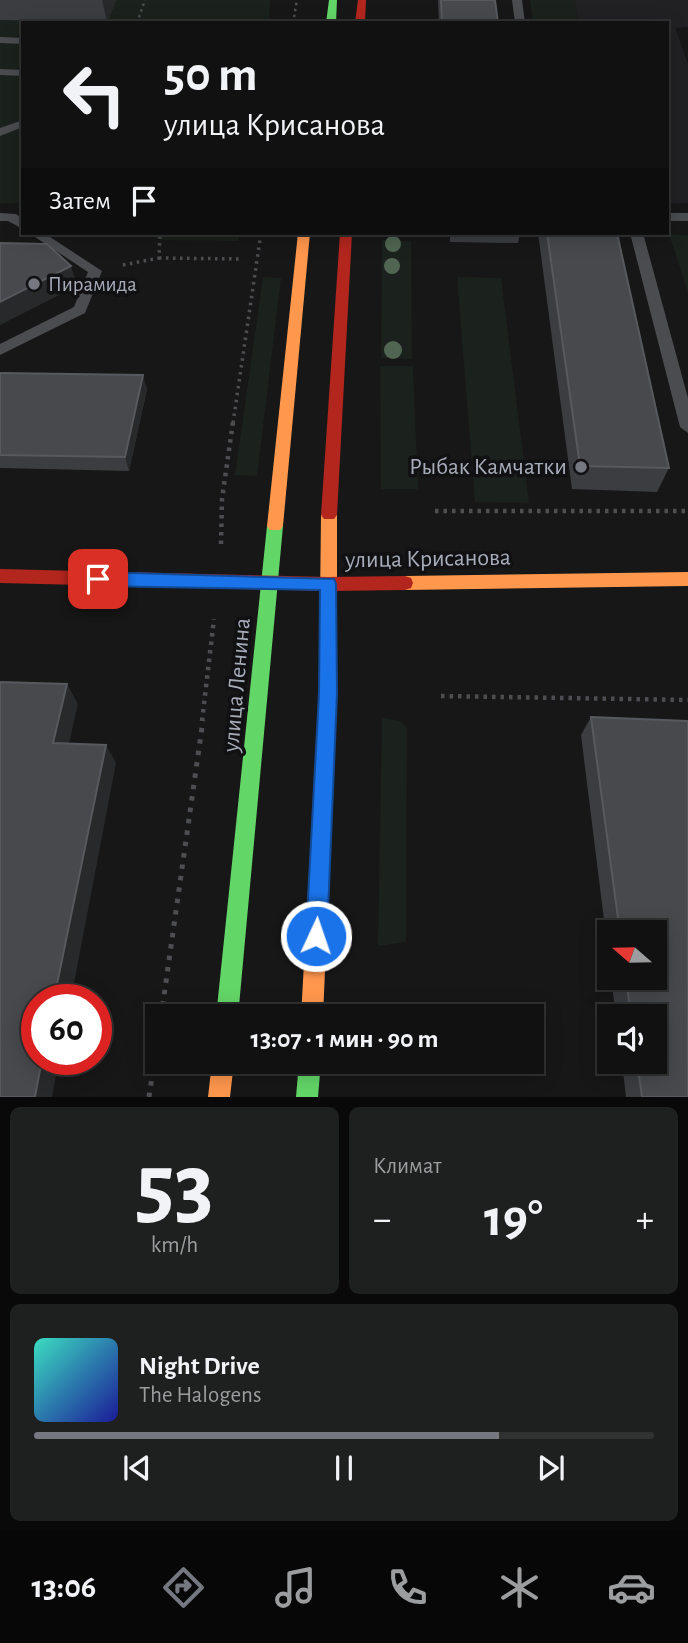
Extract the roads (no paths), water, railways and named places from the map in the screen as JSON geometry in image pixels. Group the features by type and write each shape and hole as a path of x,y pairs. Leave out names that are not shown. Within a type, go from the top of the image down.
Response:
{"main road":[{"path":"331,21 333,0"},
{"path":"360,21 362,0"},
{"name":"улица Ленина","path":"228,1004 304,235"},
{"path":"313,1004 328,693 329,500 346,235"},
{"name":"улица Крисанова","path":"0,576 328,584 688,579"},
{"path":"219,1097 222,1074"},
{"path":"307,1097 309,1074"}],"lane":[{"path":"517,0 520,21"},
{"path":"0,40 21,41"},
{"path":"0,72 21,73"},
{"path":"0,132 21,124"},
{"path":"669,216 688,217"},
{"path":"0,217 11,217 21,224"},
{"path":"0,350 79,310 95,271 38,235"},
{"path":"637,235 684,397 688,427"}],"place":[{"name":"Пирамида","path":"34,284"},
{"name":"Рыбак Камчатки","path":"581,467"}]}
